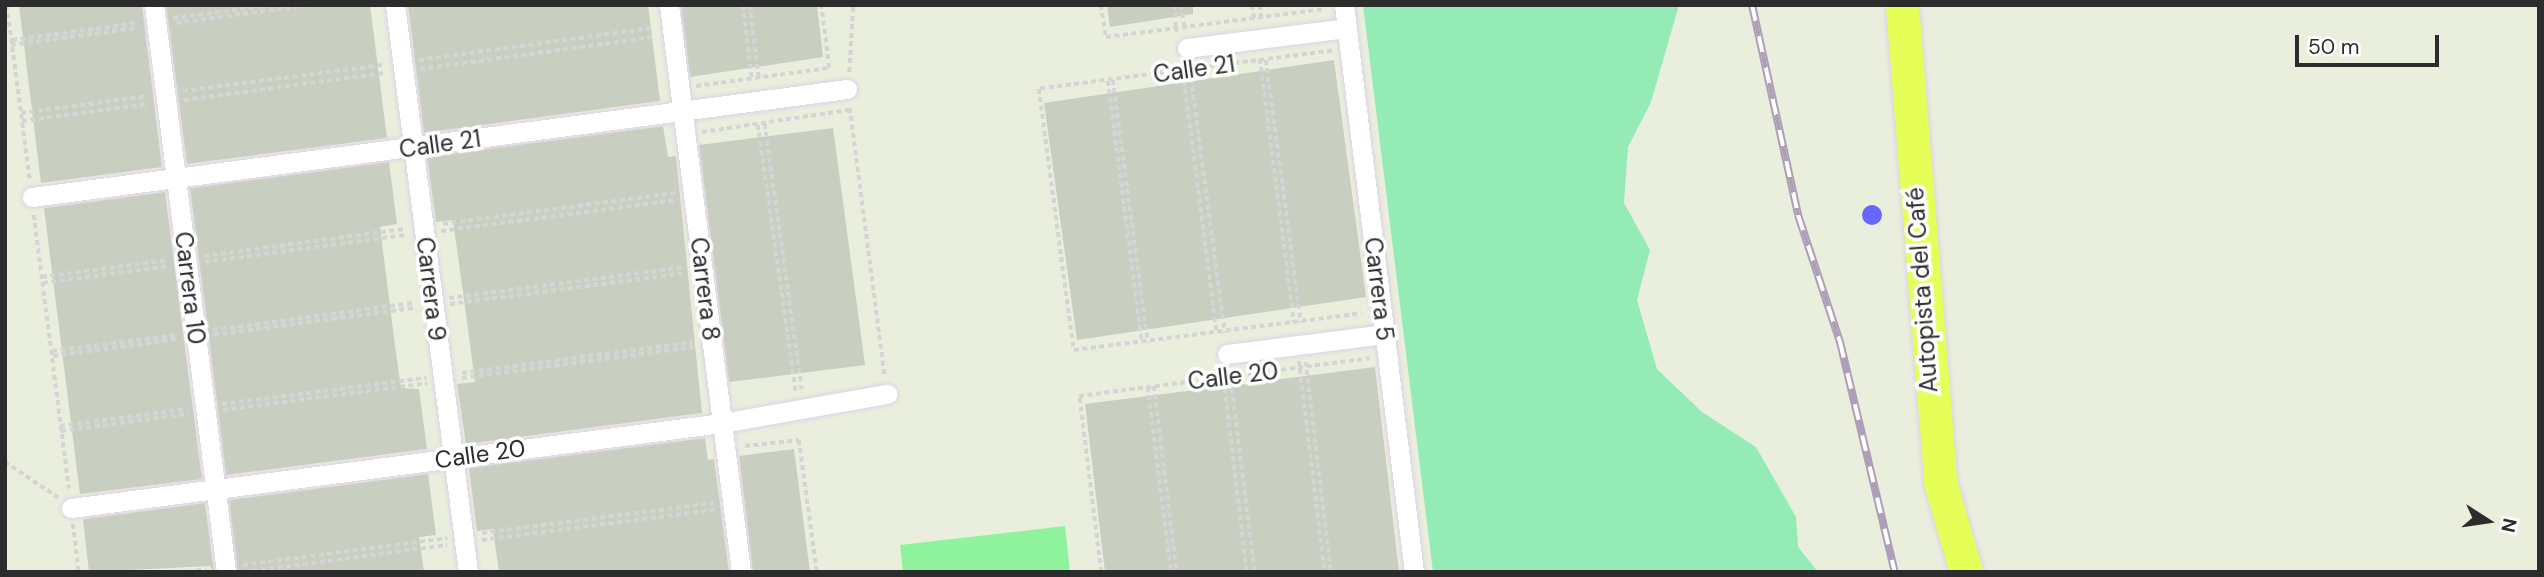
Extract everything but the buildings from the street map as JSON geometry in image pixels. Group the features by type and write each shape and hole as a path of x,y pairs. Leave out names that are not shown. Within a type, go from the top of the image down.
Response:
{"highway":[{"name":"Autopista del Café","path":"1902,5 1940,482 1966,572"}],"street":[{"name":"Carrera 10","path":"153,5 226,572"},
{"name":"Carrera 9","path":"395,5 468,572"},
{"name":"Carrera 8","path":"669,5 741,572"},
{"name":"Carrera 5","path":"1344,6 1414,572"},
{"name":"Calle 21","path":"1182,49 1347,28"},
{"name":"Calle 21","path":"32,197 848,89"},
{"name":"Calle 20","path":"1223,354 1385,334"},
{"name":"Calle 20","path":"71,508 722,423 887,394"}],"path":[{"path":"7,5 79,572"},
{"path":"743,5 752,78"},
{"path":"750,5 759,78"},
{"path":"680,88 829,68 821,5"},
{"path":"853,5 848,89 887,394"},
{"name":"Calle 21","path":"1101,5 1105,37 1344,6"},
{"path":"1174,5 1182,49 1190,70 1225,331 1223,377 1247,572"},
{"path":"1181,5 1184,26 1183,71 1217,332 1230,376 1255,572"},
{"path":"1252,5 1266,60 1301,321 1300,367 1325,572"},
{"path":"1260,5 1260,61 1294,322 1306,366 1331,572"},
{"path":"21,113 166,98 672,30"},
{"path":"22,121 166,98 672,30"},
{"name":"Calle 21","path":"1074,351 1039,89 1350,49"},
{"path":"1111,81 1145,342"},
{"path":"686,134 850,110"},
{"path":"765,124 803,392"},
{"path":"758,125 796,393"},
{"path":"42,277 187,261 693,194"},
{"path":"43,283 187,261"},
{"path":"52,354 703,268"},
{"name":"Calle 20","path":"1074,351 1382,310"},
{"path":"61,428 712,342"},
{"name":"Calle 20","path":"1101,572 1079,396 1387,356"},
{"path":"1154,386 1177,572"},
{"path":"1148,387 1171,572"},
{"path":"725,448 799,440 817,572"},
{"path":"5,462 71,508"},
{"path":"244,572 733,507"}],"green space":[{"path":"1363,5 1679,5 1651,102 1628,147 1624,203 1650,250 1637,300 1657,369 1702,412 1756,447 1796,517 1798,547 1818,572 1433,572"},
{"path":"1065,526 1070,572 903,572 900,545"}],"shaded area":[{"path":"1868,205 1876,205 1882,215 1876,225 1868,225 1862,219 1862,211"}],"railway":[{"path":"1752,5 1798,215 1840,342 1895,572"}]}
